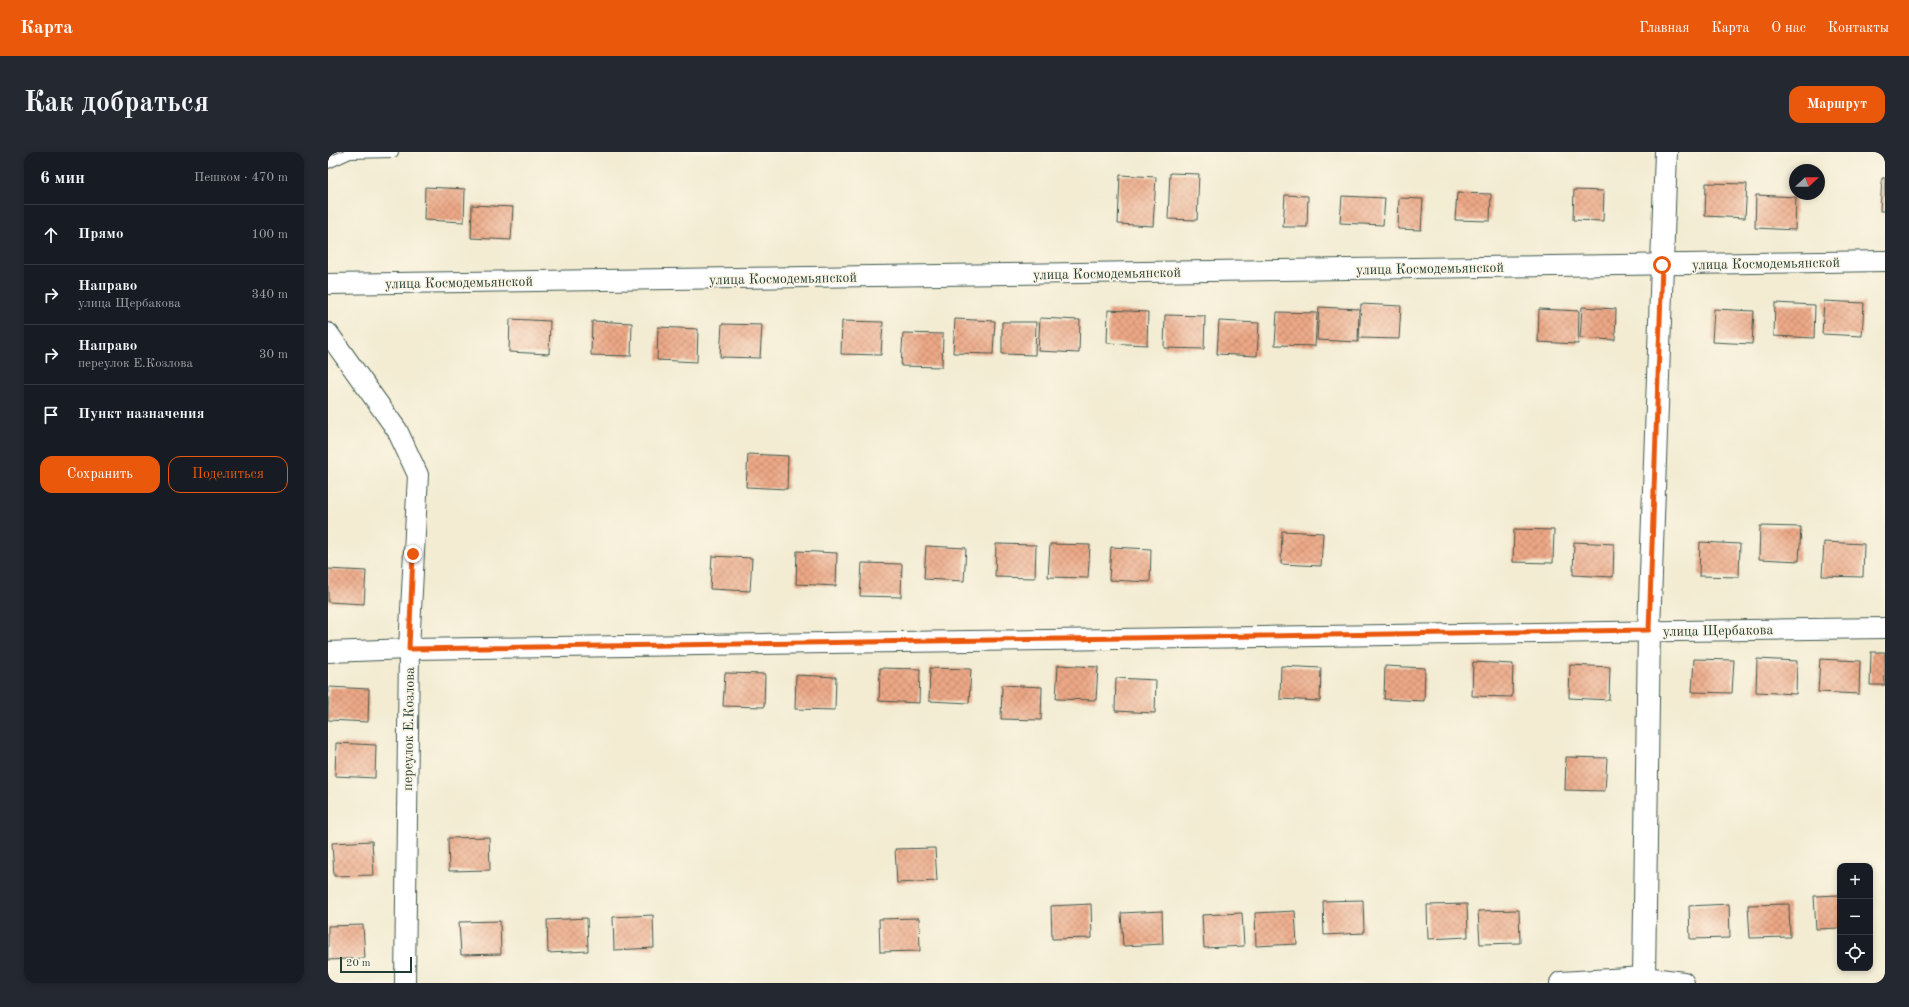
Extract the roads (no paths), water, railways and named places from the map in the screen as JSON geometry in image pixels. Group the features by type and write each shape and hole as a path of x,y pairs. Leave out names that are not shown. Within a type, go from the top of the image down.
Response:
{"street":[{"path":"1644,981 1649,630 1666,152"},
{"name":"улица Космодемьянской","path":"328,284 1885,261"},
{"name":"переулок Е.Козлова","path":"328,333 397,430 418,475 409,649 405,983"},
{"name":"улица Щербакова","path":"328,652 409,649 1649,630 1885,628"},
{"path":"1561,983 1644,981 1683,983"}],"lane":[{"path":"328,163 350,153 393,152"}]}
